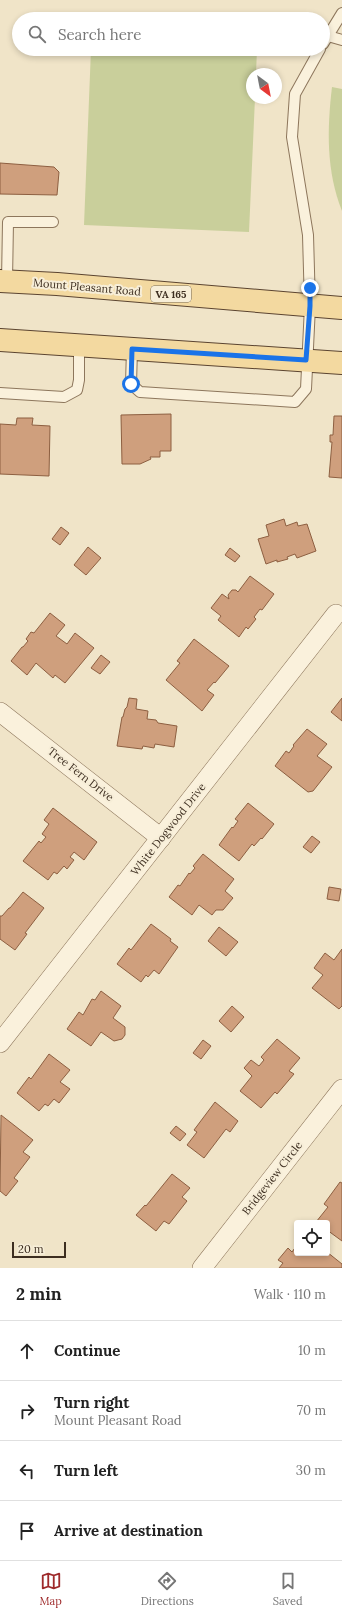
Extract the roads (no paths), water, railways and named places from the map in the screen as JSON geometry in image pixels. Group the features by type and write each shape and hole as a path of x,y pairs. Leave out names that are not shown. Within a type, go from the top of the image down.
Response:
{"main road":[{"name":"Mount Pleasant Road","path":"4,281 57,284 342,308"},
{"path":"0,340 342,363"}],"street":[{"name":"White Dogwood Drive","path":"0,1043 336,614"},
{"name":"Tree Fern Drive","path":"0,712 161,838"},
{"name":"Bridgeview Circle","path":"202,1268 342,1089"}],"lane":[{"path":"330,33 342,13"},
{"path":"330,40 342,40"},
{"path":"132,349 131,384 140,392 295,402 306,389 306,360 310,306 308,235 292,137 295,94 316,56"},
{"path":"4,281 4,222 54,222"},
{"path":"0,393 64,397 77,390 79,380 79,345"}]}
